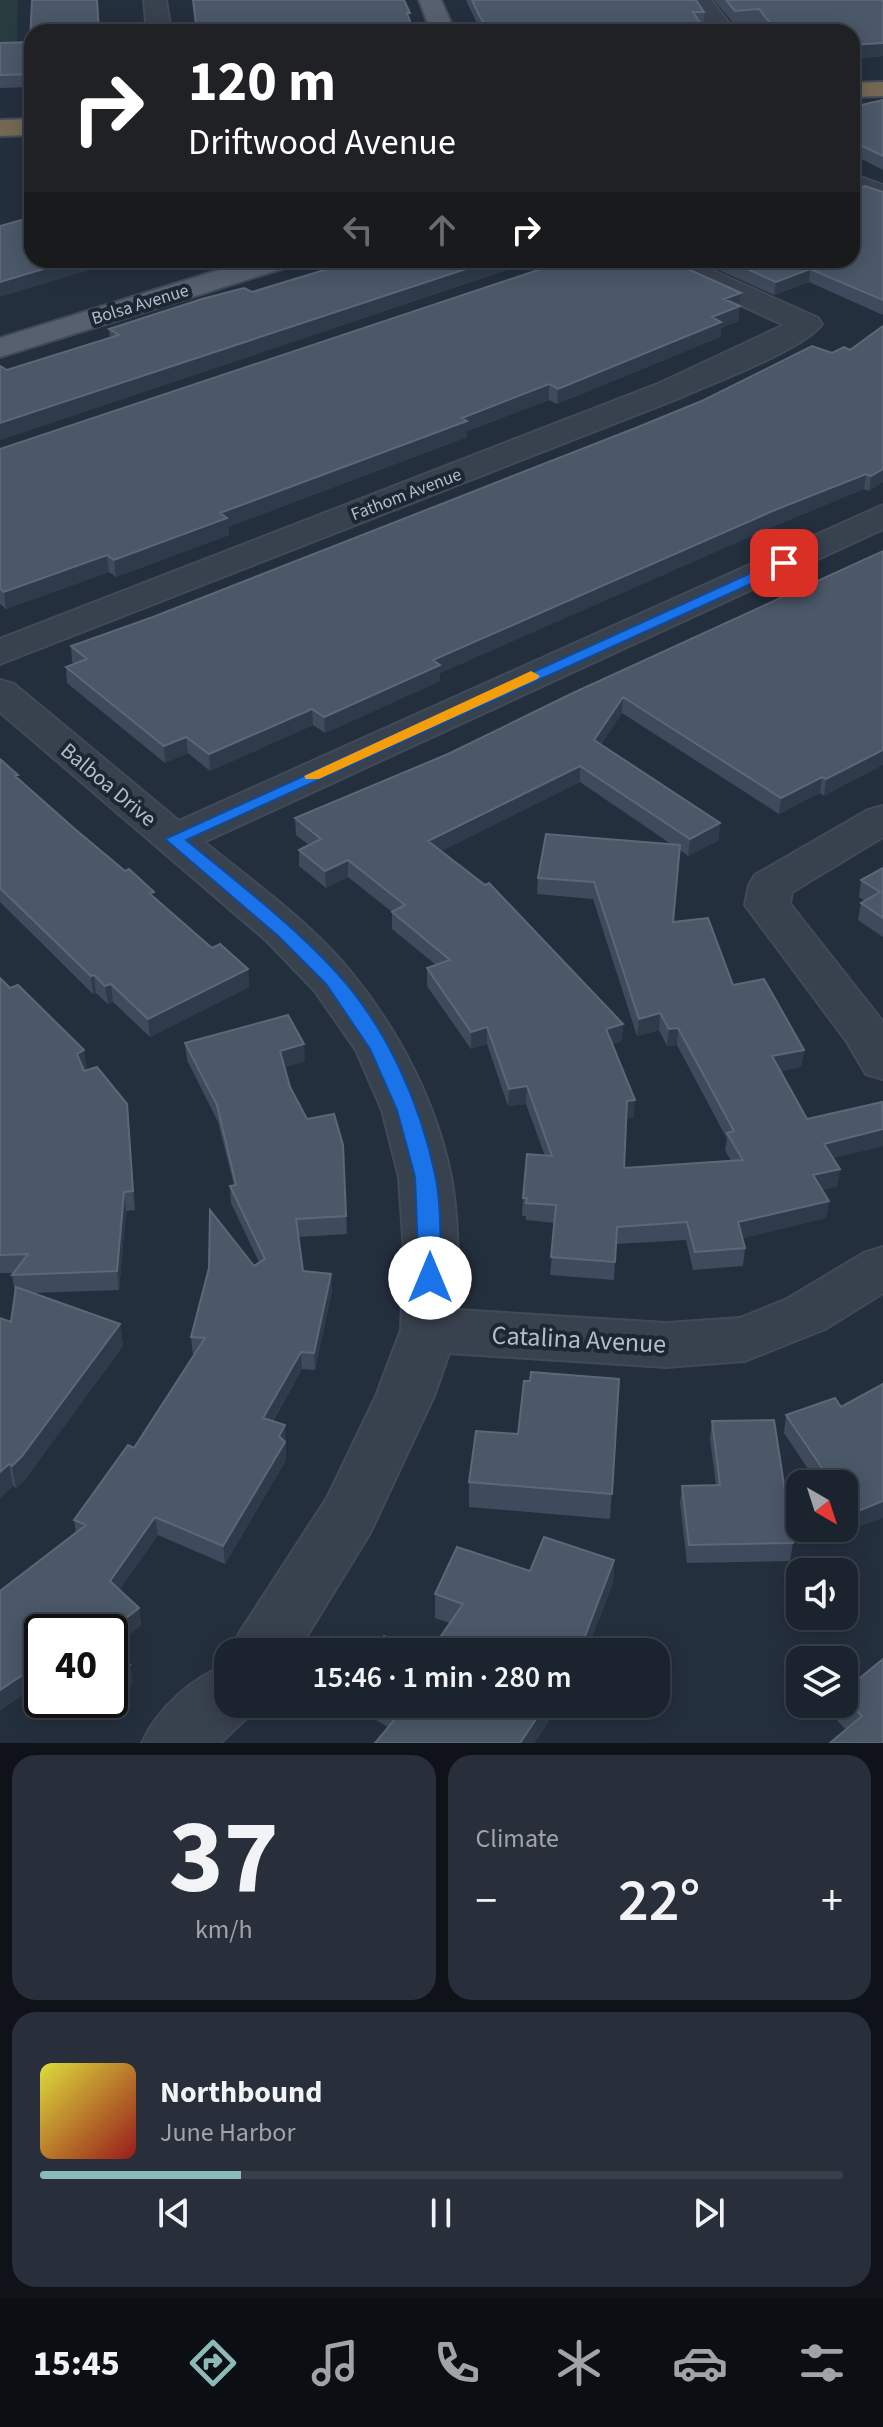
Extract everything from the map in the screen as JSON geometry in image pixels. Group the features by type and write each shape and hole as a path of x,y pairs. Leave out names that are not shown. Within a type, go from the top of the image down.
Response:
{"highway":[{"path":"860,76 883,75"},
{"path":"860,90 883,89"},
{"path":"0,115 24,114"},
{"path":"0,128 24,127"}],"main road":[{"path":"430,0 440,24"},
{"name":"Bolsa Avenue","path":"0,348 255,268"}],"street":[{"path":"155,0 158,24"},
{"path":"700,0 718,24"},
{"path":"860,173 883,195"},
{"name":"Fathom Avenue","path":"0,652 671,390 779,341 807,324 683,268"},
{"path":"174,839 883,516"},
{"name":"Balboa Drive","path":"0,692 283,931 332,980 379,1047 407,1110 425,1177 431,1252 429,1330"},
{"path":"883,819 771,885 767,905 864,1030 883,1062"},
{"name":"Catalina Avenue","path":"429,1330 666,1345 745,1339 806,1314 883,1267"},
{"path":"271,1638 349,1515 405,1396 429,1330"},
{"path":"175,1743 214,1706"}],"green space":[{"path":"0,0 18,0 17,49 0,50"}],"building":[{"path":"32,0 97,0 98,24 31,24"},
{"path":"193,0 404,0 411,24 196,24"},
{"path":"472,0 696,0 704,12 693,12 701,24 484,24"},
{"path":"726,0 883,0 883,43 860,44 860,24 771,24 759,9 735,11"},
{"path":"24,42 24,74 0,75 0,43"},
{"path":"883,100 883,156 860,145 860,105"},
{"path":"865,186 883,192 883,300 810,269 776,282 745,268 860,268 860,188"},
{"path":"24,219 24,268 46,268 0,282 0,226"},
{"path":"331,268 469,268 0,423 0,366 7,370 119,335 109,329 202,299 244,288 252,292"},
{"path":"544,268 686,268 741,293 724,299 740,306 712,317 721,322 558,389 549,384 462,418 467,421 220,513 227,518 114,560 107,555 4,592 0,589 0,449"},
{"path":"883,326 883,469 775,510 433,660 440,665 324,717 312,709 209,754 186,737 164,746 66,667 87,659 71,646 153,617 638,427 704,400 812,346 832,353 844,347 850,350"},
{"path":"883,551 883,750 781,798 623,697 594,740 720,823 690,839 580,766 428,841 485,885 489,883 623,1024 606,1029 635,1100 627,1101 624,1168 743,1160 727,1133 734,1131 678,1028 669,1029 660,1013 639,1019 594,882 538,878 546,834 680,845 673,922 708,918 733,985 764,979 804,1050 772,1056 807,1119 882,1102 883,1129 824,1144 840,1169 813,1175 829,1201 738,1222 745,1248 695,1252 687,1222 617,1227 615,1262 551,1257 556,1205 526,1203 527,1198 523,1198 527,1154 552,1156 527,1086 509,1089 487,1027 471,1032 427,968 450,960 392,912 405,905 348,860 325,871 299,850 321,839 295,818 448,754 573,693"},
{"path":"0,759 76,830 125,871 129,869 154,892 150,894 212,948 220,944 248,969 148,1019 111,984 105,986 94,975 91,976 0,888"},
{"path":"883,868 883,918 861,903 880,892 861,880"},
{"path":"0,978 10,988 18,985 84,1050 77,1054 84,1071 97,1067 127,1104 133,1191 124,1192 117,1271 12,1275 28,1254 0,1255"},
{"path":"288,1015 304,1044 280,1051 290,1087 307,1119 334,1114 343,1145 346,1216 296,1219 303,1271 331,1274 314,1353 301,1352 263,1418 285,1425 279,1436 285,1442 223,1546 155,1517 110,1581 139,1608 128,1617 128,1614 24,1614 24,1674 0,1690 0,1591 86,1525 74,1520 128,1445 134,1448 205,1338 191,1337 209,1268 210,1210 254,1266 265,1259 230,1186 236,1185 217,1105 185,1043"},
{"path":"16,1287 120,1324 22,1456 0,1472 0,1318 11,1322"},
{"path":"531,1372 619,1379 612,1494 469,1482 476,1431 518,1434 524,1381 530,1381"},
{"path":"883,1384 883,1501 858,1511 858,1470 823,1470 786,1415 835,1398 841,1407"},
{"path":"774,1420 786,1498 786,1542 793,1543 689,1545 682,1486 720,1485 712,1421"},
{"path":"544,1537 614,1560 584,1638 440,1638 463,1604 435,1594 457,1547 530,1571"},
{"path":"883,1659 883,1743 830,1743 862,1716 858,1712 858,1680"},
{"path":"396,1718 537,1718 520,1743 375,1743"}],"slow traffic":[{"path":"313,776 531,676"}],"route":[{"path":"430,1278 425,1177 407,1110 379,1047 332,980 283,931 174,839 784,563"}]}
